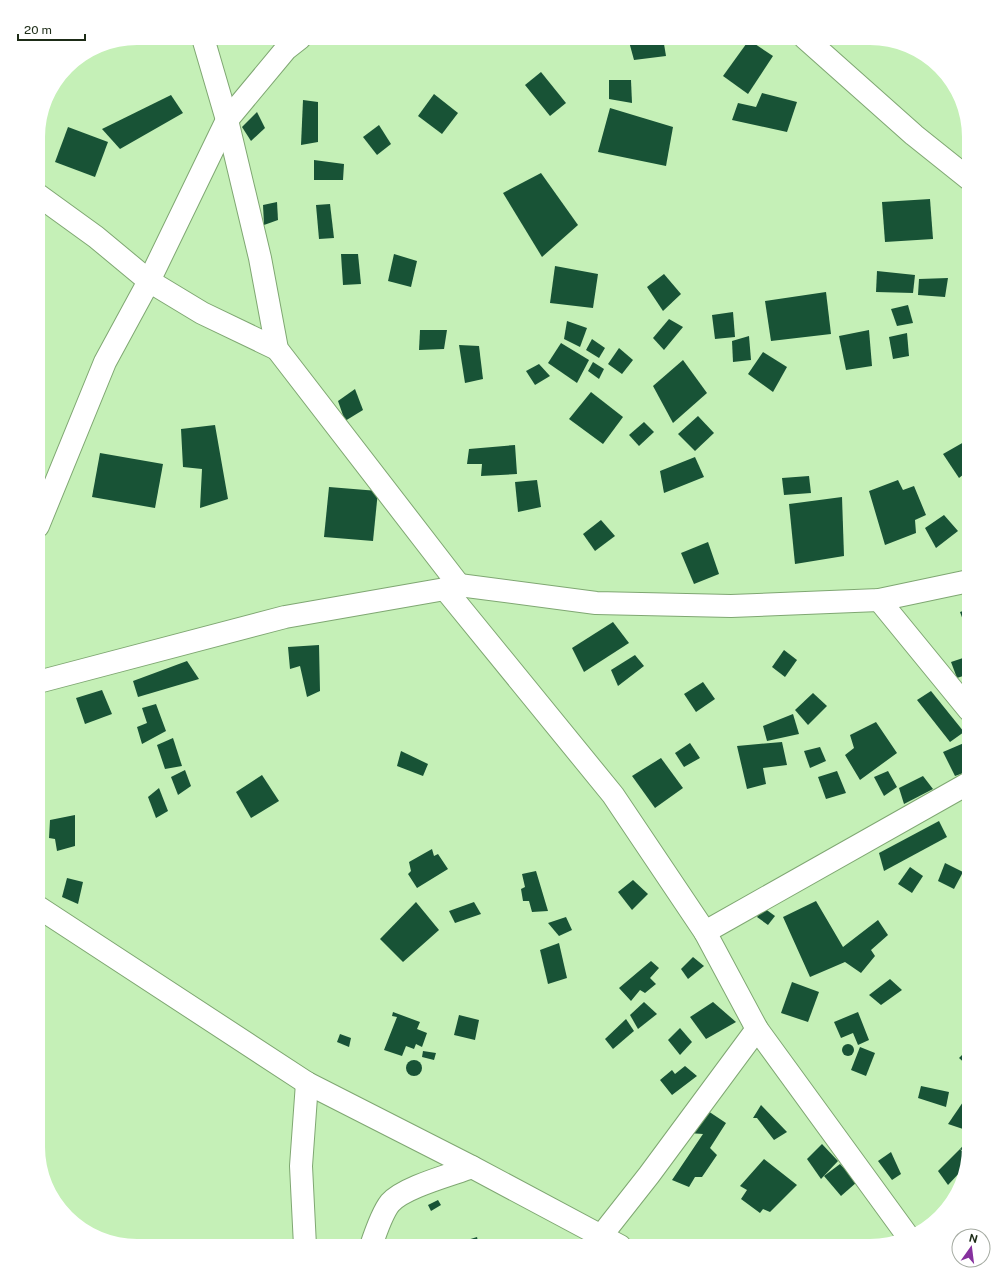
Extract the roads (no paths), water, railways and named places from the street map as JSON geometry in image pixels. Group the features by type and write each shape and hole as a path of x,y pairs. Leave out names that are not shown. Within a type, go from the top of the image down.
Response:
{"street":[{"path":"205,45 227,120 260,258 277,349 452,587 613,795 705,932 758,1029 905,1232"},
{"path":"45,509 105,362 150,281 227,120 286,49 291,45"},
{"path":"813,45 914,135 962,173"},
{"path":"45,200 96,237 150,281 202,313 277,349"},
{"path":"45,680 117,663 285,617 452,587 596,602 731,606 879,600 962,582"},
{"path":"879,600 962,701"},
{"path":"705,932 962,787"},
{"path":"45,912 307,1083 472,1167 606,1239"},
{"path":"611,1239 649,1175 758,1029"},
{"path":"305,1239 301,1166 307,1083"},
{"path":"373,1239 390,1204 406,1192 472,1167"}]}
